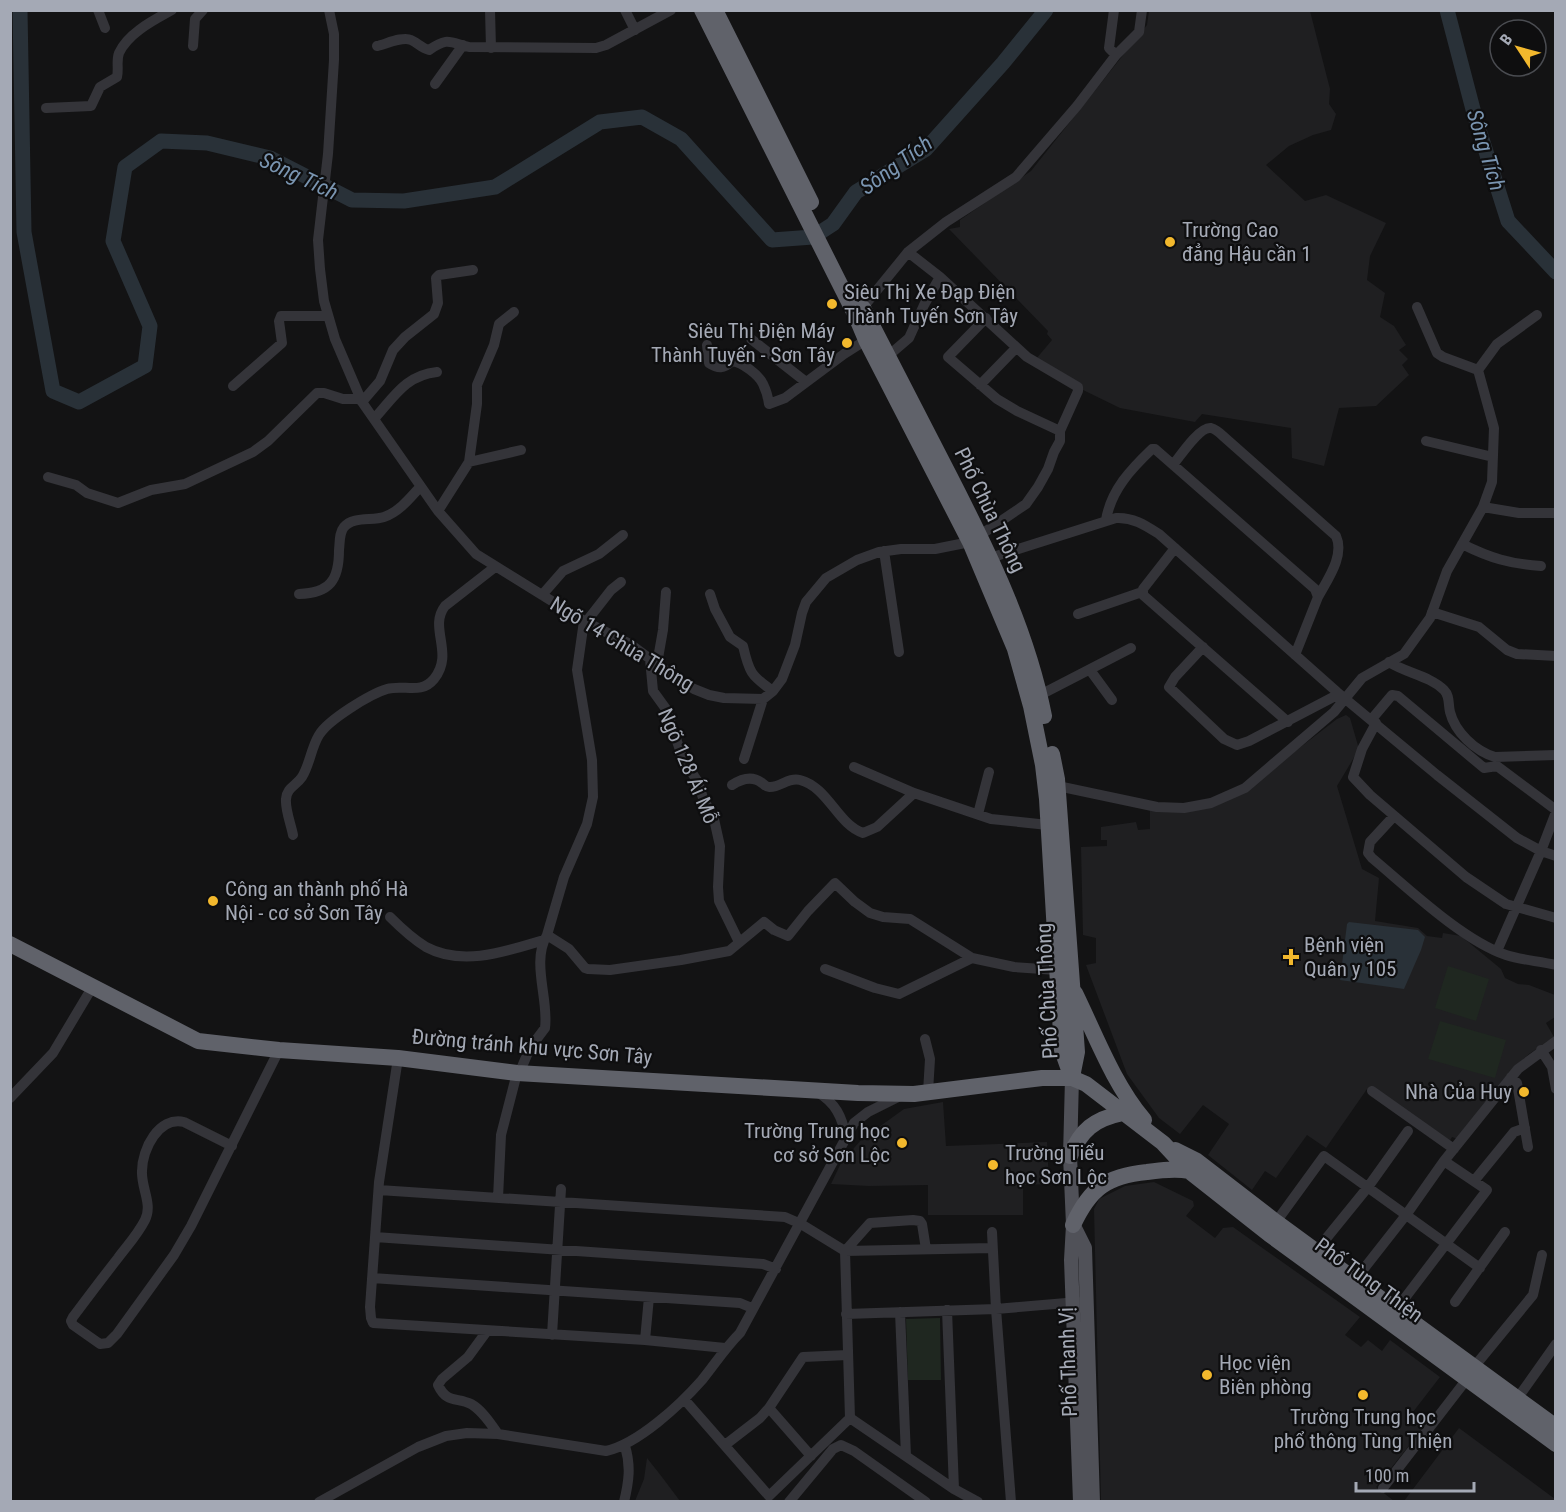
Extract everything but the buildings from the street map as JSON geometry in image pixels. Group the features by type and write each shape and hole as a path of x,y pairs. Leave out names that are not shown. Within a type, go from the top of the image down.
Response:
{"highway":[{"name":"Phố Chùa Thông","path":"702,10 779,150"},
{"name":"Phố Chùa Thông","path":"715,10 779,150 840,273 859,311 888,356 975,540 1040,695 1051,784 1061,962 1062,1050 1072,1078"},
{"name":"Phố Chùa Thông","path":"859,311 866,340 975,540 990,558 1013,610 1031,706 1051,784 1048,825 1061,962 1070,981 1077,1052 1072,1078"},
{"name":"Đường tránh khu vực Sơn Tây","path":"10,944 198,1041 279,1050 398,1058 517,1073 816,1091 905,1094 1042,1078 1072,1078"},
{"path":"1070,981 1117,1082 1130,1104 1163,1143"},
{"name":"Phố Tùng Thiện","path":"1072,1078 1086,1084 1193,1166 1316,1251 1395,1311 1556,1444"},
{"path":"1070,1156 1083,1132 1096,1122 1123,1113"},
{"path":"1072,1225 1080,1208 1104,1183 1115,1178 1193,1166"},
{"name":"Phố Tùng Thiện","path":"1193,1166 1269,1234 1471,1373 1517,1399 1556,1427"}],"main road":[{"name":"Phố Thanh Vị","path":"1072,1078 1071,1260 1080,1302 1093,1502"},
{"name":"Phố Thanh Vị","path":"1080,1302 1080,1502"}],"street":[{"path":"98,10 105,28"},
{"path":"46,108 91,106 100,87 117,77 117,62 124,45 147,24 172,10"},
{"path":"193,46 195,19 202,10"},
{"name":"Ngõ 14 Chùa Thông","path":"329,10 334,43 328,154 318,240 319,260 328,316 344,364 361,400 420,487 470,550 585,621 630,644 685,683 709,695 724,698 763,699"},
{"path":"490,10 491,48"},
{"path":"625,10 635,30"},
{"path":"377,46 406,38 429,50 447,40 463,45 491,48 596,48 606,45 671,10"},
{"path":"1114,10 1109,48 1116,55"},
{"path":"859,311 908,252 946,222 1016,177 1077,106 1116,55 1139,32 1142,10"},
{"path":"435,84 463,45"},
{"path":"744,759 763,699 782,679 795,645 806,602 815,589 839,569 884,551 935,549 975,540 1026,504 1048,469 1060,441 1060,431 1078,391 1078,387 1041,367 1016,348 940,277 908,252"},
{"path":"48,477 76,485 87,493 117,503 151,490 185,484 253,452 268,441 317,393 343,399 361,400 380,381 389,355 397,345 434,314 438,303 436,278 439,275 473,270"},
{"path":"888,356 909,338 940,277"},
{"path":"1417,307 1437,353 1478,370"},
{"path":"438,511 470,462 477,385 494,345 499,324 514,312"},
{"path":"1478,370 1497,344 1537,315"},
{"path":"233,386 282,342 279,321 281,316 328,316"},
{"path":"986,318 948,357 980,385 1017,411 1060,431"},
{"path":"751,339 806,382"},
{"path":"706,345 709,363 717,368 726,367 732,361 741,364 759,378 764,384 769,404 785,398 866,340"},
{"path":"980,385 1016,348"},
{"path":"1203,646 1169,687 1224,739 1237,745 1342,696 1362,678 1404,654 1432,612 1447,571 1483,507 1492,482 1494,428 1478,370"},
{"path":"374,419 402,387 422,374 437,372"},
{"path":"1173,465 1200,432 1212,428 1336,536 1339,549 1337,556 1295,655"},
{"path":"1426,441 1493,457"},
{"path":"1106,520 1112,498 1135,466 1152,449 1155,449 1315,589 1318,597"},
{"path":"470,462 522,450"},
{"path":"299,594 320,591 332,582 338,565 340,534 346,525 353,521 385,517 391,514 420,487"},
{"path":"1483,507 1520,513 1556,513"},
{"path":"990,558 1106,520 1126,518 1144,524 1175,548 1342,696 1517,838 1556,856"},
{"path":"542,595 564,571 599,554 623,535"},
{"path":"1462,544 1498,561 1541,566"},
{"path":"1078,614 1142,592 1175,548"},
{"path":"884,551 899,652"},
{"path":"293,835 287,795 290,787 303,776 322,731 350,709 385,689 416,689 432,682 443,662 438,621 441,612 445,606 495,567"},
{"path":"498,1198 501,1135 517,1073 530,1048 545,1028 541,974 545,938 564,877 587,824 593,797 592,760 577,670 585,621 610,590 621,582"},
{"name":"Ngõ 128 Ái Mỗ","path":"666,592 663,630 653,662 653,691 666,709 683,759 698,782 714,819 720,846 718,888 720,901 739,942"},
{"path":"1142,592 1147,600 1203,646 1288,722"},
{"path":"710,594 730,637 743,646 748,669 752,675 773,691"},
{"path":"1432,612 1479,627 1507,651 1517,654 1556,656"},
{"path":"1040,695 1131,648"},
{"path":"1389,662 1428,680 1446,692 1452,718 1461,733 1475,747 1489,755 1495,757 1556,755"},
{"path":"1090,670 1112,700"},
{"path":"1497,951 1516,907 1541,851 1556,811 1497,766 1484,768 1398,696 1392,695 1374,722 1353,777 1370,795 1466,877 1506,904 1516,907 1556,918"},
{"path":"1051,784 1157,807 1184,808 1211,803 1245,788 1334,712 1342,696"},
{"path":"855,766 914,793 978,814 1011,822 1048,825"},
{"path":"978,814 989,772"},
{"path":"732,785 742,779 757,780 766,787 794,779 801,780 814,785 854,828 863,833 877,827 914,793"},
{"path":"1394,816 1370,842 1368,853 1420,898 1473,938 1506,955 1556,964"},
{"path":"390,917 426,946 460,957 490,954 545,938 568,949 585,968 610,970 729,951 764,922 774,930 788,936 835,883 870,913 883,917 910,919 972,958 1014,967 1061,962"},
{"path":"825,969 875,988 899,994 972,958"},
{"path":"10,1098 53,1053 93,986"},
{"path":"925,1039 930,1059 928,1092"},
{"path":"1354,1280 1511,1077 1518,1069 1556,1041"},
{"path":"232,1146 176,1120 168,1122 157,1132 147,1149 142,1166 148,1214 137,1233 73,1317 71,1321 73,1325 100,1344 108,1343 117,1334 174,1255 196,1217 232,1146 279,1050"},
{"path":"1542,1050 1552,1067 1556,1089"},
{"path":"398,1058 379,1190 370,1307 370,1318 373,1323 645,1340 725,1348"},
{"path":"1511,1077 1517,1083 1528,1147"},
{"path":"816,1091 829,1099 837,1109 846,1138"},
{"path":"1372,1091 1454,1149"},
{"path":"319,1502 418,1447 446,1436 467,1433 498,1434 606,1451 625,1446 684,1399 740,1333 801,1224 849,1130 861,1117 905,1094"},
{"path":"1474,1181 1514,1132 1525,1128"},
{"path":"1316,1251 1368,1187 1408,1131"},
{"path":"1276,1222 1324,1156 1480,1268"},
{"path":"1395,1311 1487,1190 1444,1161"},
{"path":"552,1335 561,1189"},
{"path":"379,1190 785,1217 845,1251 993,1248"},
{"path":"684,1399 769,1496 850,1418 845,1251 870,1223 913,1220 920,1221 922,1224 926,1249"},
{"path":"992,1232 1011,1502"},
{"path":"1455,1302 1505,1232"},
{"path":"375,1237 763,1264 776,1269"},
{"path":"1383,1488 1533,1295 1542,1255"},
{"path":"372,1278 740,1303 752,1308"},
{"path":"645,1340 649,1296"},
{"path":"846,1314 996,1309 1080,1302"},
{"path":"947,1310 954,1489"},
{"path":"900,1312 906,1456"},
{"path":"487,1330 468,1357 438,1385 441,1392 450,1399 474,1406 498,1434"},
{"path":"1517,1399 1556,1344"},
{"path":"725,1445 760,1418 769,1408 803,1357 848,1355"},
{"path":"769,1408 811,1456"},
{"path":"850,1418 954,1489 978,1502"},
{"path":"789,1502 833,1449 841,1445 854,1451 926,1502"},
{"path":"624,1502 630,1468 625,1446"}],"shaded area":[{"name":"Trường Cao đẳng Hậu cần 1","path":"1149,11 1310,11 1330,89 1329,104 1336,114 1331,130 1289,146 1266,165 1305,201 1326,195 1386,223 1370,256 1367,280 1385,293 1380,317 1394,326 1406,345 1399,350 1408,359 1402,365 1409,375 1376,406 1339,408 1324,466 1292,458 1291,428 1202,414 1195,422 1120,408 1081,389 1036,359 1052,340 1047,334 1048,331 949,229 960,227 960,220 1031,171 1147,25"},
{"name":"Bệnh viện Quân y 105","path":"1346,715 1350,718 1359,749 1337,786 1362,869 1379,878 1375,921 1418,928 1427,936 1442,938 1443,933 1461,936 1501,969 1505,978 1555,995 1555,1017 1546,1023 1554,1037 1517,1065 1458,1139 1452,1137 1448,1144 1367,1089 1326,1148 1307,1135 1276,1178 1265,1171 1252,1190 1208,1155 1229,1124 1203,1105 1180,1134 1159,1118 1127,1074 1086,965 1096,963 1096,938 1083,935 1081,847 1107,846 1107,840 1101,840 1101,827 1136,822 1138,830 1150,829 1150,808 1184,810 1246,789 1337,719"},
{"path":"1349,922 1418,930 1425,937 1404,989 1340,980"},
{"path":"1448,966 1489,979 1476,1021 1435,1008"},
{"path":"1440,1021 1506,1040 1495,1078 1428,1059"},
{"path":"943,1102 946,1146 1047,1142 1049,1184 1023,1185 1023,1215 928,1215 928,1185 831,1184 841,1163 861,1140 904,1109"},
{"name":"Học viện Biên phòng","path":"1154,1182 1193,1201 1194,1206 1186,1216 1215,1238 1223,1228 1233,1227 1360,1317 1345,1335 1361,1347 1368,1340 1382,1351 1390,1340 1440,1377 1413,1412 1427,1423 1376,1487 1394,1501 1101,1501 1094,1209 1099,1199 1125,1186"},
{"path":"940,1318 941,1380 908,1380 906,1319"},
{"path":"1459,1428 1555,1499 1555,1501 1404,1501"},
{"path":"647,1458 680,1501 635,1501 644,1479"}],"waterway":[{"name":"Sông Tích","path":"20,10 24,232 53,391 79,402 145,366 150,326 113,241 125,167 161,141 207,143 270,158 352,200 404,201 495,187 600,122 642,117 681,139 772,240 813,237 833,224 856,192 926,149 1003,63 1046,10"},
{"name":"Sông Tích","path":"1447,10 1475,117 1508,221 1556,272"}],"place":[{"name":"Trường Cao đẳng Hậu cần 1","path":"1170,242"},
{"name":"Siêu Thị Xe Đạp Điện Thành Tuyến Sơn Tây","path":"832,304"},
{"name":"Siêu Thị Điện Máy Thành Tuyến - Sơn Tây","path":"847,343"},
{"name":"Công an thành phố Hà Nội - cơ sở Sơn Tây","path":"213,901"},
{"name":"Bệnh viện Quân y 105","path":"1291,957"},
{"name":"Nhà Của Huy","path":"1524,1092"},
{"name":"Trường Trung học cơ sở Sơn Lộc","path":"902,1143"},
{"name":"Trường Tiểu học Sơn Lộc","path":"993,1165"},
{"name":"Học viện Biên phòng","path":"1207,1375"},
{"name":"Trường Trung học phổ thông Tùng Thiện","path":"1363,1395"}]}
